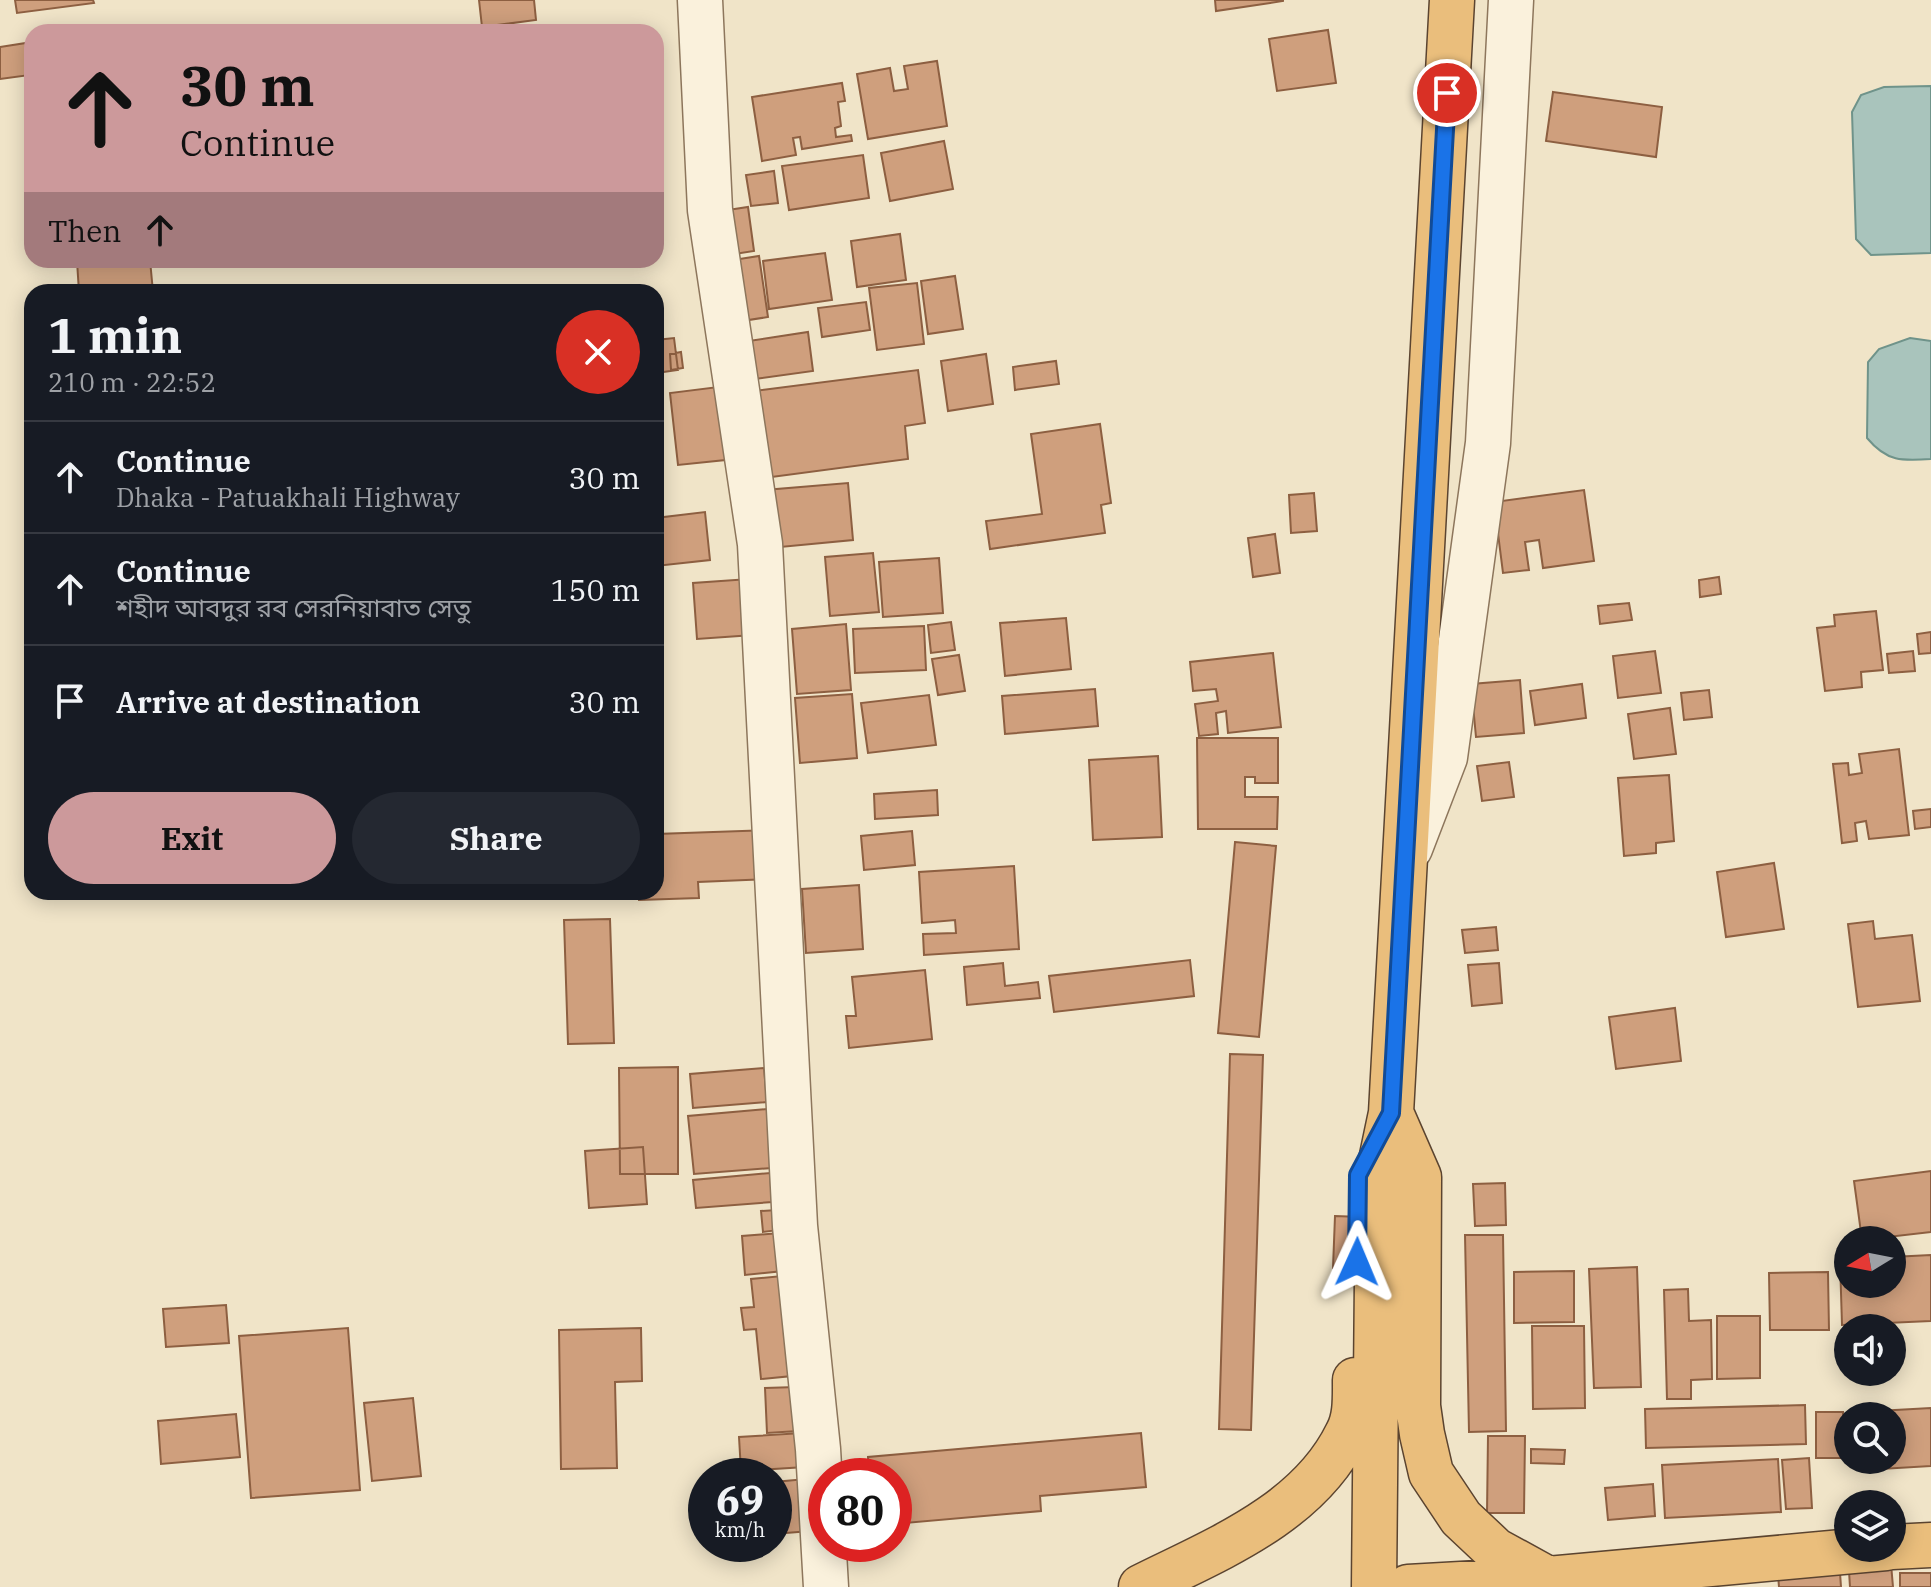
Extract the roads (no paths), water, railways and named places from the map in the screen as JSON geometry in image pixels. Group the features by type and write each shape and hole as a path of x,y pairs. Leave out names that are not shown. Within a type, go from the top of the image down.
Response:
{"highway":[{"path":"1374,1587 1378,1175 1391,1113 1452,0"},
{"path":"1391,1113 1419,1177 1418,1406 1431,1473 1461,1518 1495,1550 1548,1579"},
{"path":"1141,1587 1242,1536 1271,1516 1313,1482 1348,1433 1355,1408 1358,1175 1391,1113"},
{"path":"1391,1113 1400,1175 1397,1407 1399,1587"},
{"path":"1906,1546 1931,1545"},
{"path":"1408,1587 1548,1579 1834,1553"}],"street":[{"path":"700,0 710,210 760,544 795,1226 818,1449 826,1587"},
{"path":"1407,854 1445,757 1488,443 1511,0"}],"water":[{"path":"1931,86 1931,253 1871,255 1856,239 1852,112 1861,95 1884,87"},
{"path":"1910,338 1931,341 1931,459 1888,456 1867,438 1868,362 1879,349"}]}
